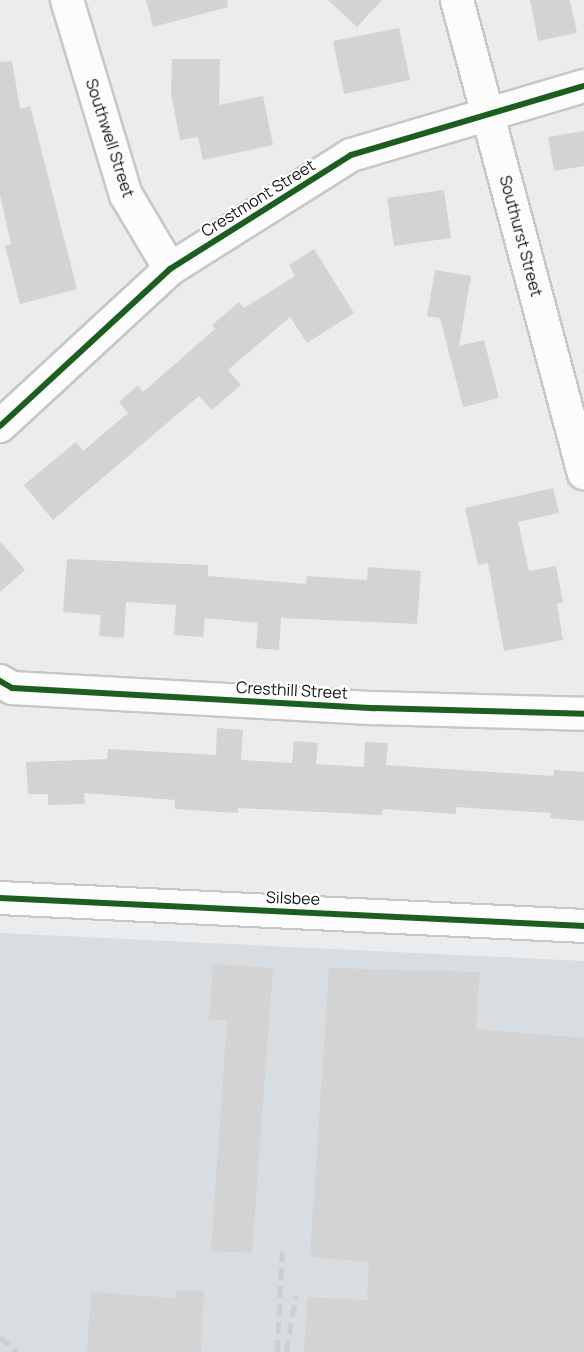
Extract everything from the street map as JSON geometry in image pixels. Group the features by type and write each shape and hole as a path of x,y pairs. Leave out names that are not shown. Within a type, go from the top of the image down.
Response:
{"street":[{"name":"Southwell Street","path":"68,0 126,195 170,269"},
{"name":"Southurst Street","path":"457,0 584,473"},
{"name":"Crestmont Street","path":"0,426 170,269 351,155 487,112 584,86"},
{"name":"Cresthill Street","path":"0,681 12,688 24,689 374,708 584,714"},
{"name":"Silsbee","path":"0,898 584,926"}],"shaded area":[{"path":"0,933 584,961 584,1352 0,1352"}],"building":[{"path":"146,0 227,0 228,7 153,27"},
{"path":"328,0 382,0 357,27"},
{"path":"530,0 570,0 577,33 538,41"},
{"path":"399,28 410,80 344,94 333,41"},
{"path":"172,59 220,59 219,105 263,96 273,145 203,160 198,137 180,140 171,94"},
{"path":"12,61 20,109 30,106 77,289 20,304 5,246 11,244 0,195 0,62"},
{"path":"584,131 584,166 554,171 548,137"},
{"path":"444,190 451,238 394,246 387,198"},
{"path":"314,249 354,313 307,343 290,317 228,370 241,385 212,410 199,396 53,520 24,485 76,442 83,451 128,413 119,402 138,385 143,392 215,329 212,325 239,302 244,308 295,276 289,265"},
{"path":"435,270 471,276 459,346 484,340 499,398 463,407 440,318 427,316"},
{"path":"553,488 559,513 518,522 529,571 556,566 563,602 557,604 563,640 504,651 488,563 478,565 465,508"},
{"path":"0,541 25,570 0,592"},
{"path":"67,559 208,565 208,576 306,584 307,576 367,580 368,567 421,571 417,624 281,618 279,650 256,648 258,623 205,618 203,637 174,635 176,605 126,602 124,638 99,636 101,615 63,612"},
{"path":"217,728 243,730 241,760 292,763 294,741 318,743 316,764 364,767 365,742 388,743 386,765 553,776 554,770 584,772 584,821 550,818 551,813 456,807 456,814 383,809 382,815 238,808 238,813 175,809 175,800 84,793 85,804 48,805 48,794 28,794 26,762 107,759 108,749 216,755"},
{"path":"213,964 273,968 252,1253 211,1251 227,1020 209,1019"},
{"path":"329,968 480,972 476,1029 584,1038 584,1352 304,1352 307,1297 367,1300 369,1262 310,1257"},
{"path":"176,1290 204,1291 201,1352 87,1352 91,1292 175,1298"}],"railway":[{"path":"277,1352 282,1252"},
{"path":"286,1352 296,1295"},
{"path":"0,1337 17,1352"}],"cycle path":[{"path":"0,426 170,269 351,155 584,86"},
{"path":"0,681 12,688 374,708 584,714"},
{"path":"0,898 584,926"}]}
